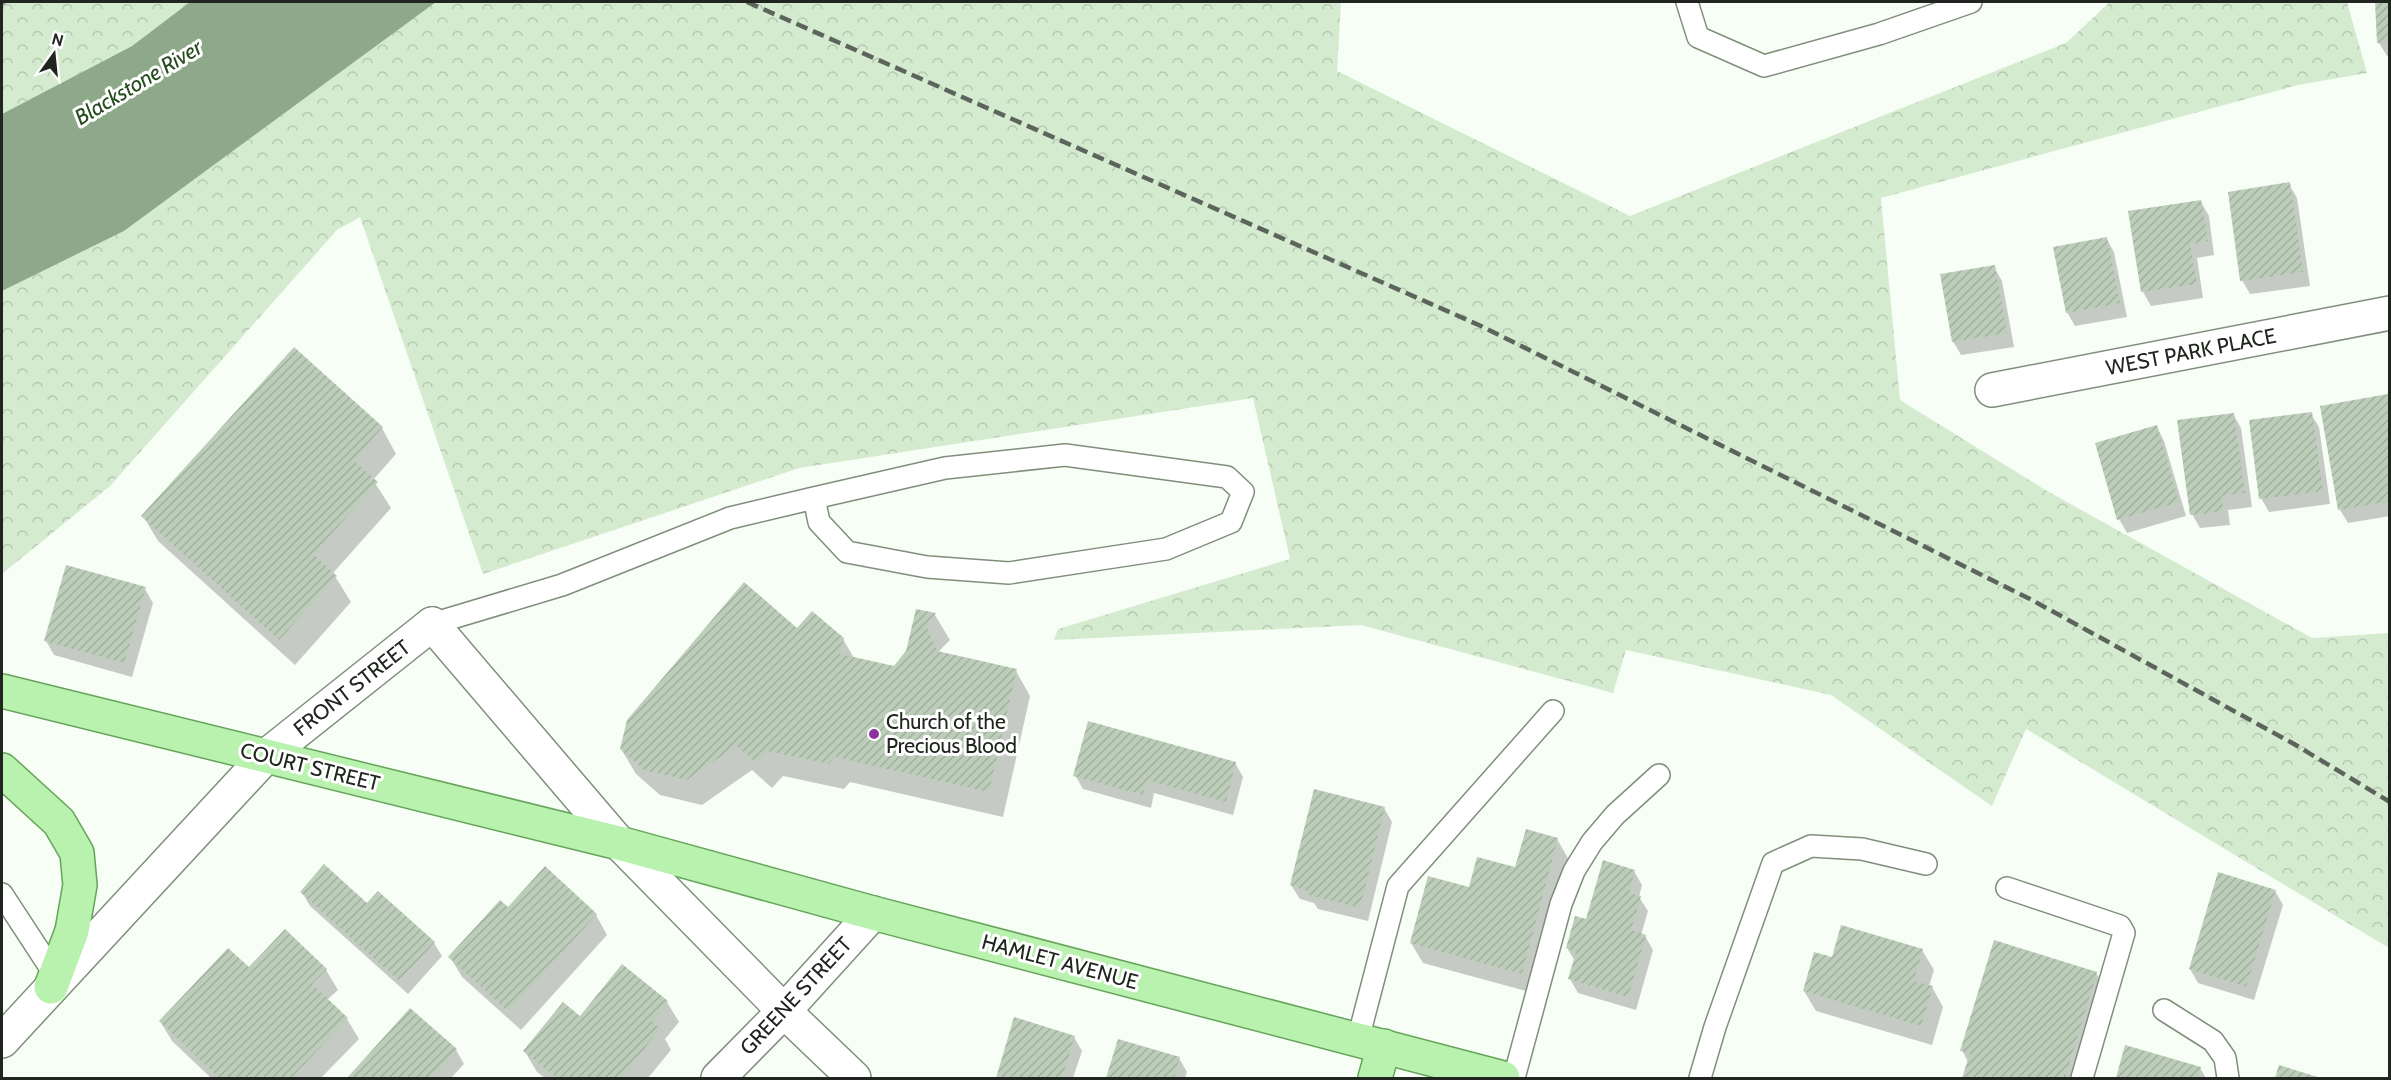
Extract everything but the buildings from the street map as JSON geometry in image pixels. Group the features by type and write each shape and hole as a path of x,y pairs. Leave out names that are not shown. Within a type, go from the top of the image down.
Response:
{"main road":[{"name":"COURT STREET","path":"2,691 619,843"},
{"path":"2,770 59,822 77,853 80,885 72,930 53,981"},
{"name":"HAMLET AVENUE","path":"619,843 873,913 1503,1078"},
{"path":"1371,1043 1375,1078"}],"street":[{"name":"WEST PARK PLACE","path":"1992,390 2390,313"},
{"name":"FRONT STREET","path":"2,1041 53,981 266,756 432,624"},
{"path":"432,624 619,843 784,1011 854,1078"},
{"name":"GREENE STREET","path":"718,1078 784,1011 873,913"}],"lane":[{"path":"1687,2 1698,37 1764,66 1880,34 1971,2"},
{"path":"432,624 562,585 730,518 814,498 945,468 1065,455 1227,477 1243,492 1231,522 1166,549 1009,573 927,567 848,552 819,522 814,498"},
{"path":"1371,1043 1398,886 1553,711"},
{"path":"1514,1078 1558,915 1575,871 1592,842 1659,775"},
{"path":"1700,1078 1719,1016 1773,863 1811,846 1862,849 1926,864"},
{"path":"2007,888 2120,926 2124,933 2082,1078"},
{"path":"2,894 53,981"},
{"path":"2164,1010 2213,1041 2225,1058 2228,1078"}],"path":[{"path":"2,3 6,2"}],"green space":[{"name":"Blackstone River","path":"2,2 190,2 132,46 2,114"},
{"path":"436,2 1341,2 1337,71 1630,216 2066,43 2110,2 2347,2 2367,73 2298,85 1881,198 1900,400 2047,491 2312,638 2389,633 2389,948 2026,729 1992,806 1831,695 1626,650 1613,693 1361,625 1054,640 1058,629 1290,559 1253,398 799,468 483,574 360,217 337,230 110,486 2,574 2,291 124,231"}],"water":[{"path":"190,2 436,2 124,231 2,291 2,114 132,46"}],"railway":[{"path":"747,2 1481,326 2030,599 2294,744 2390,802"}],"place":[{"name":"Church of the Precious Blood","path":"874,734"}]}
